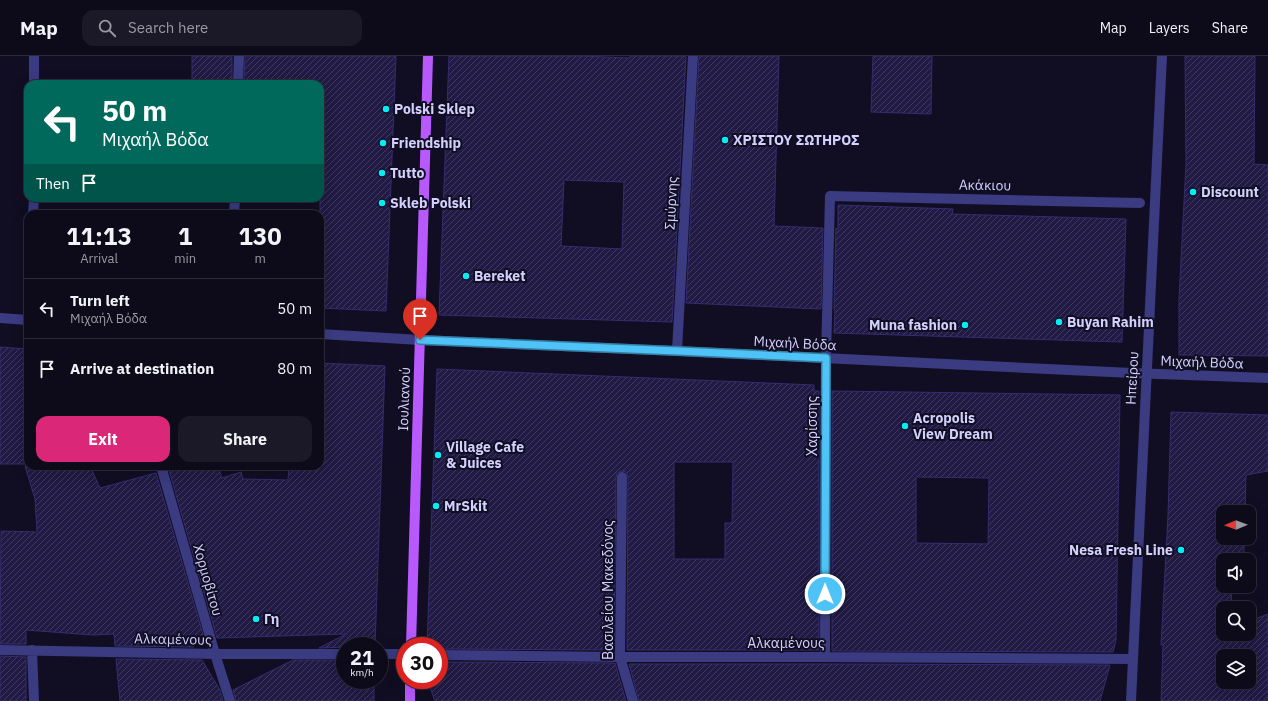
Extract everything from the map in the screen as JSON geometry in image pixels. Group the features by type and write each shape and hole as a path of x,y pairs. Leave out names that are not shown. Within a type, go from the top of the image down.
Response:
{"main road":[{"name":"Ιουλιανού","path":"411,637 428,56"},
{"path":"410,689 410,701"}],"street":[{"path":"34,56 34,80"},
{"path":"238,80 239,56"},
{"name":"Σμύρνης","path":"678,351 693,56"},
{"name":"Ηπείρου","path":"1131,701 1162,56"},
{"name":"Ακάκιου","path":"830,196 1140,203"},
{"name":"Χαρίσσης","path":"825,657 826,358 830,196"},
{"path":"0,318 24,320"},
{"name":"Μιχαήλ Βόδα","path":"324,334 1146,374 1268,378"},
{"name":"Χορμοβίτου","path":"162,470 230,701"},
{"name":"Βασιλείου Μακεδόνος","path":"622,477 620,657 633,701"},
{"name":"Αλκαμένους","path":"0,650 215,654 336,654"},
{"path":"32,650 34,701"},
{"name":"Αλκαμένους","path":"448,655 1133,659"}],"building":[{"path":"192,56 232,56 232,80 192,80"},
{"path":"245,56 396,56 386,311 324,308 324,210 320,210 320,202 324,202 324,80 244,80"},
{"path":"449,56 581,56 630,58 630,56 686,56 672,322 439,315","holes":["564,180 624,182 622,249 561,246"]},
{"path":"699,56 779,56 774,226 823,228 821,309 686,303"},
{"path":"873,56 932,56 931,114 871,112"},
{"path":"1185,56 1255,56 1254,164 1268,165 1268,356 1179,355 1179,298 1186,164"},
{"path":"838,205 953,209 952,214 1126,219 1122,342 834,333 836,228 838,229"},
{"path":"0,347 24,349 24,464 0,464"},
{"path":"324,363 385,366 375,637 340,637 346,634 217,638 169,470 219,470 222,478 241,472 243,479 288,480 289,470 324,470"},
{"path":"437,369 814,385 814,391 819,391 819,650 627,650 628,477 626,472 622,471 617,473 616,477 614,650 448,649 448,637 427,637","holes":["674,462 733,462 732,523 725,523 725,559 674,559"]},
{"path":"832,391 1120,395 1116,640 1113,652 832,651","holes":["916,477 989,478 988,544 916,543"]},
{"path":"1171,412 1268,415 1268,471 1246,475 1245,505 1216,505 1216,545 1244,545 1244,553 1216,553 1216,593 1232,593 1231,601 1216,601 1216,641 1256,641 1256,618 1268,614 1268,701 1161,701 1163,645 1161,645 1168,516"},
{"path":"26,470 92,470 100,488 156,473 204,638 189,638 194,647 115,646 114,634 93,635 26,630 26,644 0,644 1,531 37,532 35,499"},
{"path":"336,639 336,647 319,648"},
{"path":"0,656 26,657 26,701 0,701"},
{"path":"116,659 202,660 220,690 223,701 120,701"},
{"path":"293,660 336,660 336,689 374,689 374,701 236,701 233,690"},
{"path":"448,662 615,663 626,701 435,701 430,689 448,689"},
{"path":"629,664 1110,665 1100,701 639,701"}],"place":[{"name":"Polski Sklep","path":"386,109"},
{"name":"ΧΡΙΣΤΟΥ ΣΩΤΗΡΟΣ","path":"725,140"},
{"name":"Friendship","path":"383,143"},
{"name":"Tutto","path":"382,173"},
{"name":"Discount","path":"1193,192"},
{"name":"Skleb Polski","path":"382,203"},
{"name":"Bereket","path":"466,276"},
{"name":"Buyan Rahim","path":"1059,322"},
{"name":"Muna fashion","path":"965,325"},
{"name":"Acropolis View Dream","path":"905,426"},
{"name":"Village Cafe & Juices","path":"438,455"},
{"name":"MrSkit","path":"436,506"},
{"name":"Nesa Fresh Line","path":"1181,550"},
{"name":"Γη","path":"256,619"}],"route":[{"path":"420,340 826,358 825,594"}]}
